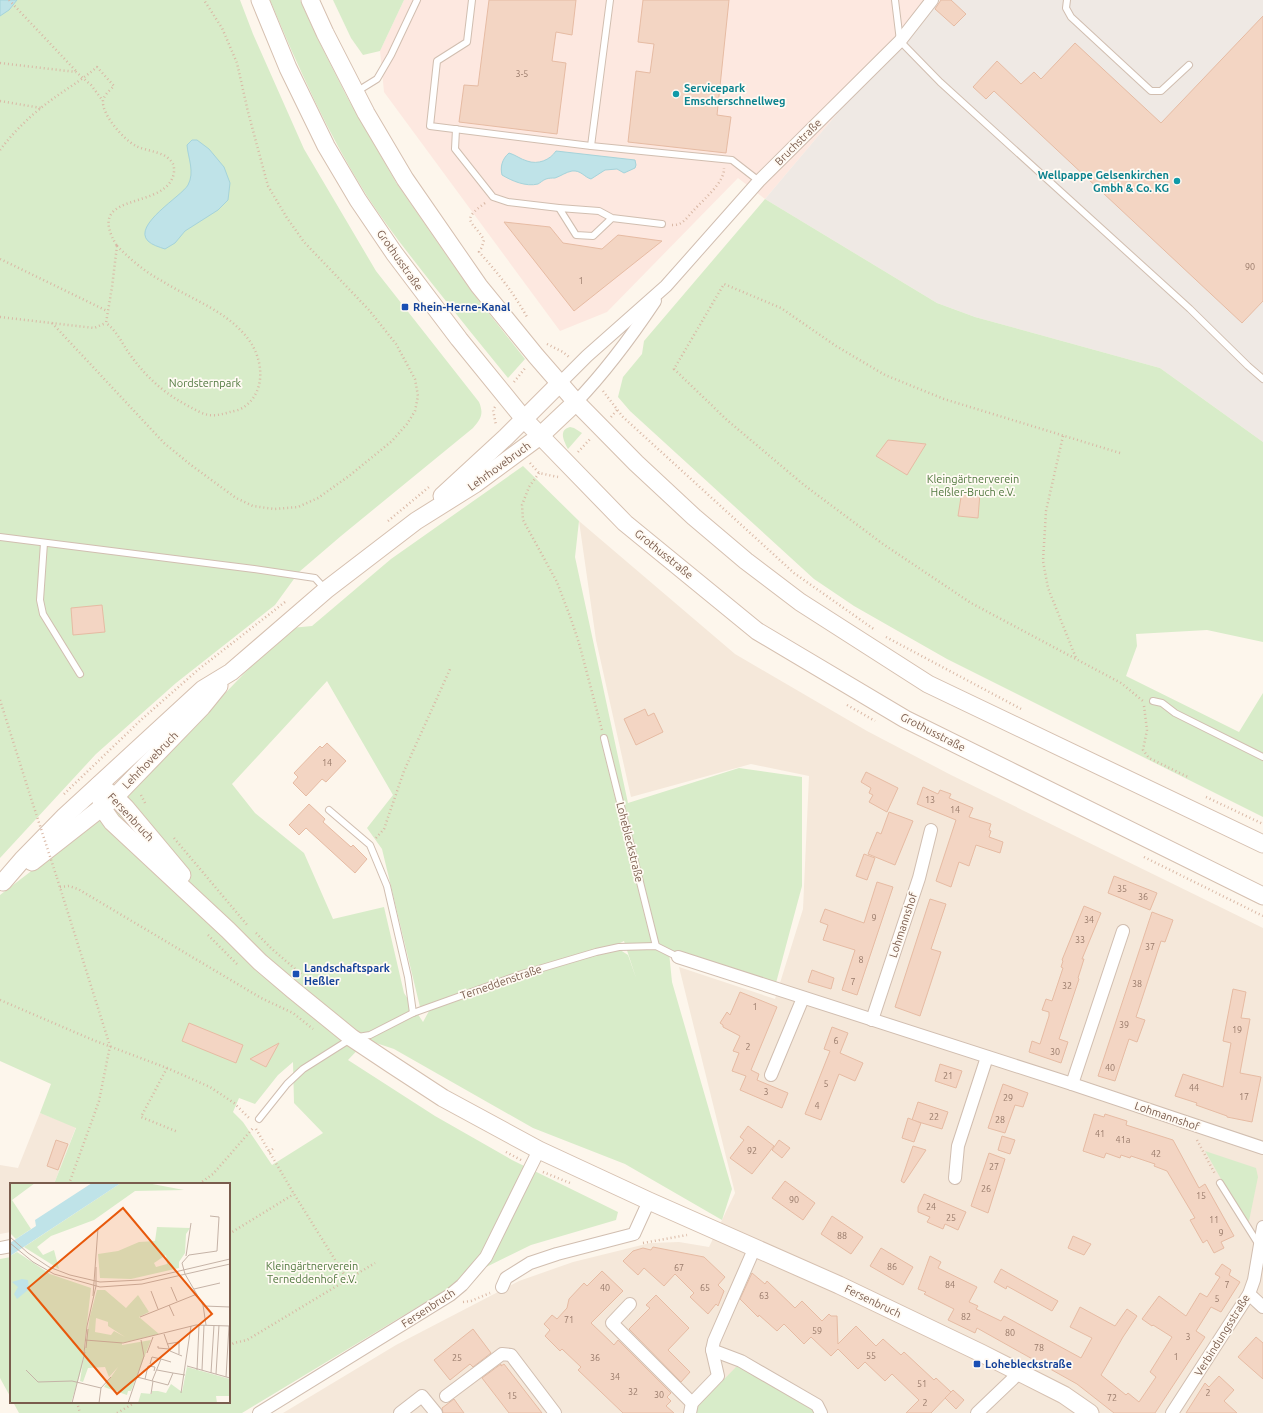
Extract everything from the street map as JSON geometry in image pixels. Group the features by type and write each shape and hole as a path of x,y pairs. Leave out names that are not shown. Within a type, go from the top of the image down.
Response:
{"main road":[{"name":"Grothusstraße","path":"260,0 288,68 326,146 358,200 394,253 459,339 524,419 625,522 757,631 906,719 1263,896"},
{"path":"310,0 355,93 406,179 479,286 576,402 636,463 694,517 800,602 928,684 1263,844"},
{"name":"Lehrhovebruch","path":"416,521 560,383"},
{"name":"Lehrhovebruch","path":"2,884 22,860 65,816 203,689 231,672 326,590 416,521 475,484 540,436 576,402"},
{"name":"Lehrhovebruch","path":"2,884 30,864 116,796 202,707 231,672"},
{"name":"Fersenbruch","path":"99,785 116,796 228,930"},
{"name":"Fersenbruch","path":"99,785 102,808 112,822 228,930 260,962 352,1038 443,1098 540,1150 649,1202 839,1285 1020,1372 1064,1395 1090,1413"}],"street":[{"name":"Bruchstraße","path":"576,402 595,383 626,343 666,286 759,181 900,41 932,0"},
{"name":"Bruchstraße","path":"560,383 587,356 666,286"},
{"name":"Lohmannshof","path":"872,1020 919,878 931,830"},
{"path":"1072,1084 1123,930"},
{"name":"Lohmannshof","path":"678,957 1072,1084 1263,1148"},
{"path":"771,1075 803,998"},
{"path":"955,1178 958,1146 987,1057"},
{"name":"Fersenbruch","path":"259,1413 450,1296 462,1285 486,1258 540,1150"},
{"path":"502,1288 506,1278 530,1263 557,1254 634,1234 649,1202"},
{"name":"Verbindungsstraße","path":"1172,1413 1249,1294 1254,1280 1263,1227"},
{"path":"0,1248 10,1246"},
{"path":"630,1304 612,1323 691,1408 718,1376 712,1350 714,1341 755,1247"},
{"path":"1249,1294 1263,1308"},
{"path":"712,1350 741,1361 817,1405 821,1413"},
{"path":"446,1396 502,1354 511,1355 555,1413"},
{"path":"977,1413 1020,1372"},
{"path":"400,1413 422,1396 436,1413"}],"lane":[{"path":"355,93 377,79 391,56 417,0"},
{"path":"472,0 467,42 437,60 430,126 591,146 732,160 759,181"},
{"path":"591,146 610,0"},
{"path":"895,0 900,41 940,82 1190,309 1263,379"},
{"path":"1067,0 1066,8 1071,17 1151,91 1161,91 1189,65"},
{"path":"456,129 455,149 494,197 508,202 599,211 612,218 662,224"},
{"path":"559,208 576,235 593,236 612,218"},
{"path":"0,538 254,569 315,578 326,590"},
{"path":"44,543 40,600 43,614 80,674"},
{"path":"1153,701 1162,703 1175,713 1263,757"},
{"name":"Lohebleckstraße","path":"604,738 656,946"},
{"path":"330,810 370,845 387,886 408,977 413,1013"},
{"path":"656,946 678,957"},
{"name":"Terneddenstraße","path":"352,1038 370,1035 413,1013 522,974 596,952 620,947 656,946"},
{"path":"259,1119 287,1084 303,1069 352,1038"},
{"path":"1220,1183 1259,1246"}],"path":[{"path":"9,0 76,72 91,85 103,101 106,111 118,131 134,145 165,156 173,165 173,178 165,188 156,193 120,206 110,216 108,222 109,227 117,246 156,278 222,315 245,335 254,348 259,363 261,376 259,389 243,408 219,415 210,415 198,411 178,401 154,384 130,355 114,329 106,323"},
{"path":"52,323 164,443 236,498 253,506 274,509 298,507 318,498 349,476 392,441 415,412 418,396 415,379 396,344 369,310 304,242 287,218 268,186 248,112 237,63 222,28 204,0"},
{"path":"0,63 76,72"},
{"path":"0,150 15,132 41,108 84,79 97,67 114,86 107,93 103,101"},
{"path":"0,101 41,108"},
{"path":"662,224 675,226 685,220 708,196 724,172 724,159"},
{"path":"482,205 472,213 470,217 471,223 484,240 479,252 499,274 515,296 527,318"},
{"path":"106,323 117,246"},
{"path":"0,259 108,311"},
{"path":"1120,452 944,399 885,376 836,346 781,308 724,284 674,370 727,420 804,486 883,544 971,603 1121,683 1143,701 1153,701"},
{"path":"0,317 94,328 106,323"},
{"path":"541,342 563,352 570,358"},
{"path":"512,383 529,364"},
{"path":"600,388 623,417 794,573 877,630"},
{"path":"496,426 493,410 497,404"},
{"path":"611,417 617,410"},
{"path":"1063,436 1046,511 1043,561 1048,588 1076,658"},
{"path":"578,452 589,441"},
{"path":"526,458 539,473 529,487 522,505 522,520 557,582 571,619 579,643 604,738"},
{"path":"384,524 434,482"},
{"path":"883,635 1030,714"},
{"path":"370,845 384,829 404,771 451,668"},
{"path":"0,700 110,1046 99,1101 69,1183"},
{"path":"1143,701 1147,730 1143,750 1149,758 1188,777"},
{"path":"1199,794 1263,824"},
{"path":"141,795 146,806"},
{"path":"172,836 248,925 272,949 318,988"},
{"path":"60,887 69,886 78,889 261,998 293,1013 315,1030"},
{"path":"0,1000 167,1068 210,1087 234,1103 255,1126 294,1194 347,1279"},
{"path":"167,1068 141,1117 178,1132"},
{"path":"200,1183 213,1174 255,1126 259,1119"},
{"path":"1200,1128 1197,1141 1220,1183"},
{"path":"269,1152 274,1148"},
{"path":"230,1233 294,1194"},
{"path":"230,1345 247,1340 375,1263"},
{"path":"77,1403 80,1413"},
{"path":"117,1413 134,1403"}],"shaded area":[{"path":"404,0 933,0 765,199 738,178 607,312 560,331 384,92 380,51"},
{"path":"933,0 1263,0 1263,442 1160,368 975,317 937,303 765,199"},
{"path":"579,521 735,654 867,731 951,775 1263,928 1263,1413 283,1413 396,1345 519,1281 573,1262 650,1243 679,1242 709,1247 735,1193 679,967 775,999 803,909 809,776 751,764 631,797 596,640"},
{"path":"40,1113 76,1127 54,1183 10,1183 10,1232 0,1234 0,1165 18,1168"}],"green space":[{"name":"Nordsternpark","path":"0,0 240,0 253,34 304,149 376,271 479,402 481,406 481,416 473,428 299,572 275,605 176,683 96,754 0,858"},
{"path":"270,0 300,0 347,97 397,184 472,292 525,359 508,378 389,228 367,196 339,149 314,100"},
{"path":"333,0 404,0 380,51 363,55 351,38"},
{"name":"Kleingärtnerverein Heßler-Bruch e.V.","path":"765,199 937,303 975,317 1160,368 1263,442 1263,642 1207,630 1136,634 1137,646 1126,676 1239,732 1263,693 1263,817 947,659 854,606 814,579 630,411 618,397 623,377 642,354 644,341"},
{"path":"570,427 582,433 568,449 563,433 566,428"},
{"name":"Kleingärtnerverein Terneddenhof e.V.","path":"523,466 579,521 575,557 628,803 739,768 802,777 802,886 776,983 669,952 672,982 732,1189 722,1220 625,1164 533,1128 394,1049 367,1040 348,1060 435,1116 512,1160 618,1212 616,1220 531,1245 472,1274 242,1413 19,1413 14,1403 230,1403 230,1183 54,1183 76,1128 40,1113 51,1084 0,1061 0,895 77,836 206,713 260,657 291,628 312,626 391,559","holes":["327,681 393,795 367,828 382,849 420,1007 434,1002 423,1022 404,993 384,907 333,919 304,853 255,813 232,784","624,941 636,978 628,955 614,946","293,1062 294,1103 323,1133 272,1165 243,1122 233,1112 239,1098 255,1104 278,1075"]},
{"path":"1205,1151 1256,1168 1258,1177 1248,1226"},
{"path":"10,1257 10,1396 0,1378 0,1259"},
{"path":"743,1366 815,1408 816,1413 696,1413 696,1408 736,1367"}],"water":[{"path":"0,0 17,0 9,10 0,16"},
{"path":"192,140 197,140 209,149 224,167 230,183 228,200 218,210 185,231 175,243 165,249 148,241 145,234 152,219 188,185 191,170 187,145"},
{"path":"556,151 635,160 636,165 635,168 624,173 617,169 605,170 591,179 578,172 572,171 555,178 546,179 533,185 519,183 502,175 502,163 509,153 531,162 539,162 547,159"}],"building":[{"path":"489,0 576,0 572,35 556,32 552,61 566,63 557,134 459,122 464,85 478,86"},
{"name":"Servicepark Emscherschnellweg","path":"643,0 729,0 717,115 731,117 726,153 628,142 636,71 650,73 654,44 638,42"},
{"path":"941,0 951,0 966,14 954,26 935,9"},
{"name":"Wellpappe Gelsenkirchen Gmbh & Co. KG","path":"1263,16 1263,301 1242,323 994,91 986,99 973,87 997,61 1021,84 1034,72 1041,79 1075,43 1161,123"},
{"path":"504,222 550,227 563,243 602,249 618,235 662,241 574,311"},
{"path":"888,440 926,444 907,475 876,456"},
{"path":"962,491 980,493 978,518 958,516"},
{"path":"102,605 105,632 73,635 71,608"},
{"path":"645,709 648,716 654,713 663,732 636,745 624,719"},
{"path":"327,743 346,761 326,782 322,779 306,796 293,783 298,777 294,773 320,746 322,748"},
{"path":"866,772 898,788 887,812 869,802 873,795 869,793 871,788 861,782"},
{"path":"923,787 938,794 940,790 951,794 949,798 973,808 969,817 991,824 989,837 1003,842 1000,853 976,845 969,866 959,862 951,887 936,881 956,820 917,804"},
{"path":"309,804 325,819 323,822 351,847 353,845 367,859 355,873 306,828 299,835 289,825"},
{"path":"889,812 913,821 895,865 868,854 877,832 881,834"},
{"path":"864,854 875,858 867,880 856,876"},
{"path":"1114,876 1157,893 1150,910 1108,893"},
{"path":"877,882 893,887 857,995 842,990 855,950 823,940 828,925 820,922 825,909 864,923"},
{"path":"930,899 946,904 931,949 941,952 920,1016 895,1007"},
{"path":"1084,906 1101,913 1082,959 1084,959 1078,978 1079,979 1059,1039 1068,1042 1061,1063 1029,1052 1032,1041 1040,1044 1049,1016 1049,1012 1042,1010 1046,999 1052,1001 1063,968 1061,967 1062,960"},
{"path":"1152,912 1173,920 1165,942 1161,941 1136,1017 1145,1020 1137,1042 1129,1039 1115,1081 1098,1076"},
{"path":"812,970 834,978 831,989 808,982"},
{"path":"1233,989 1246,992 1241,1018 1250,1019 1240,1073 1261,1077 1252,1122 1227,1117 1196,1105 1197,1103 1175,1096 1183,1074 1223,1087 1231,1043 1223,1041"},
{"path":"740,992 777,1007 751,1070 759,1074 757,1080 788,1093 782,1108 740,1090 746,1076 732,1071 739,1053 733,1051 740,1036 723,1027 720,1023 727,1012 730,1015"},
{"path":"189,1023 243,1045 236,1063 182,1041"},
{"path":"832,1027 848,1033 840,1053 863,1063 855,1081 839,1074 821,1120 805,1114 830,1051 824,1049"},
{"path":"279,1043 266,1067 250,1059"},
{"path":"940,1064 962,1071 956,1088 935,1081"},
{"path":"1003,1084 1028,1093 1023,1107 1015,1105 1005,1133 988,1128"},
{"path":"918,1102 948,1112 942,1129 912,1120"},
{"path":"1094,1114 1104,1117 1105,1114 1127,1121 1126,1125 1173,1140 1199,1188 1205,1184 1234,1236 1221,1242 1224,1248 1214,1253 1207,1240 1203,1243 1190,1220 1195,1218 1167,1171 1154,1166 1155,1164 1131,1156 1130,1158 1121,1155 1120,1158 1106,1153 1104,1158 1083,1151"},
{"path":"908,1118 921,1123 914,1142 902,1138"},
{"path":"748,1126 774,1146 752,1174 730,1158 744,1140 740,1137"},
{"path":"1002,1136 1015,1140 1010,1154 998,1150"},
{"path":"56,1140 68,1144 58,1170 47,1166"},
{"path":"779,1140 790,1148 782,1158 772,1150"},
{"path":"913,1146 926,1150 904,1183 901,1181"},
{"path":"989,1153 1005,1159 988,1213 971,1206"},
{"path":"785,1181 815,1203 803,1220 772,1198"},
{"path":"924,1194 966,1212 958,1230 945,1224 943,1229 927,1222 930,1217 918,1212 918,1207"},
{"path":"832,1216 863,1237 851,1254 821,1234"},
{"path":"1073,1236 1091,1244 1084,1255 1068,1248"},
{"path":"653,1247 704,1257 725,1277 718,1285 724,1291 718,1306 716,1304 708,1314 690,1297 694,1293 675,1274 664,1286 644,1268 638,1275 623,1261 633,1251 643,1248 651,1250"},
{"path":"881,1248 913,1267 903,1285 870,1266"},
{"path":"930,1256 941,1262 938,1268 977,1287 969,1302 978,1306 976,1309 1001,1321 1004,1316 1081,1358 1092,1338 1070,1327 1080,1307 1115,1326 1127,1309 1137,1316 1101,1375 1126,1395 1128,1393 1139,1402 1156,1377 1150,1372 1172,1337 1142,1319 1159,1296 1186,1316 1200,1293 1207,1297 1220,1277 1215,1274 1222,1264 1231,1270 1229,1275 1240,1282 1221,1312 1211,1307 1196,1331 1205,1337 1155,1413 1114,1413 1077,1384 977,1328 975,1333 948,1320 954,1309 924,1294 926,1292 918,1289"},
{"path":"1001,1269 1058,1301 1052,1311 1007,1286 1006,1289 994,1282"},
{"path":"602,1271 623,1291 591,1323 614,1345 618,1340 671,1393 667,1397 671,1401 666,1406 674,1413 623,1413 578,1370 581,1367 562,1349 560,1351 545,1336 550,1330 544,1324 552,1315 557,1319 567,1308 569,1299 584,1283 587,1286"},
{"path":"752,1273 765,1284 767,1281 795,1308 802,1301 822,1321 829,1314 831,1316 837,1316 838,1344 856,1326 876,1346 883,1339 901,1355 904,1352 934,1380 936,1378 951,1392 931,1413 906,1413 919,1400 892,1374 885,1381 865,1362 858,1369 838,1349 831,1356 811,1337 804,1344 784,1324 777,1331 759,1315 758,1317 740,1299"},
{"path":"656,1295 689,1328 668,1350 690,1372 681,1382 629,1329 650,1308 646,1305"},
{"path":"473,1329 491,1353 473,1367 470,1364 450,1380 434,1360"},
{"path":"1256,1337 1263,1343 1263,1379 1238,1357"},
{"path":"501,1364 501,1366 504,1364 542,1413 509,1413 482,1378"},
{"path":"1219,1376 1234,1390 1224,1401 1237,1413 1186,1413 1205,1383 1209,1387"},
{"path":"953,1390 964,1400 956,1409 945,1398"},
{"path":"454,1399 464,1413 443,1413 442,1408"}],"place":[{"name":"Servicepark Emscherschnellweg","path":"676,94"},
{"name":"Wellpappe Gelsenkirchen Gmbh & Co. KG","path":"1177,181"},
{"name":"Rhein-Herne-Kanal","path":"405,307"},
{"name":"Landschaftspark Heßler","path":"296,974"},
{"name":"Lohebleckstraße","path":"977,1364"}]}
